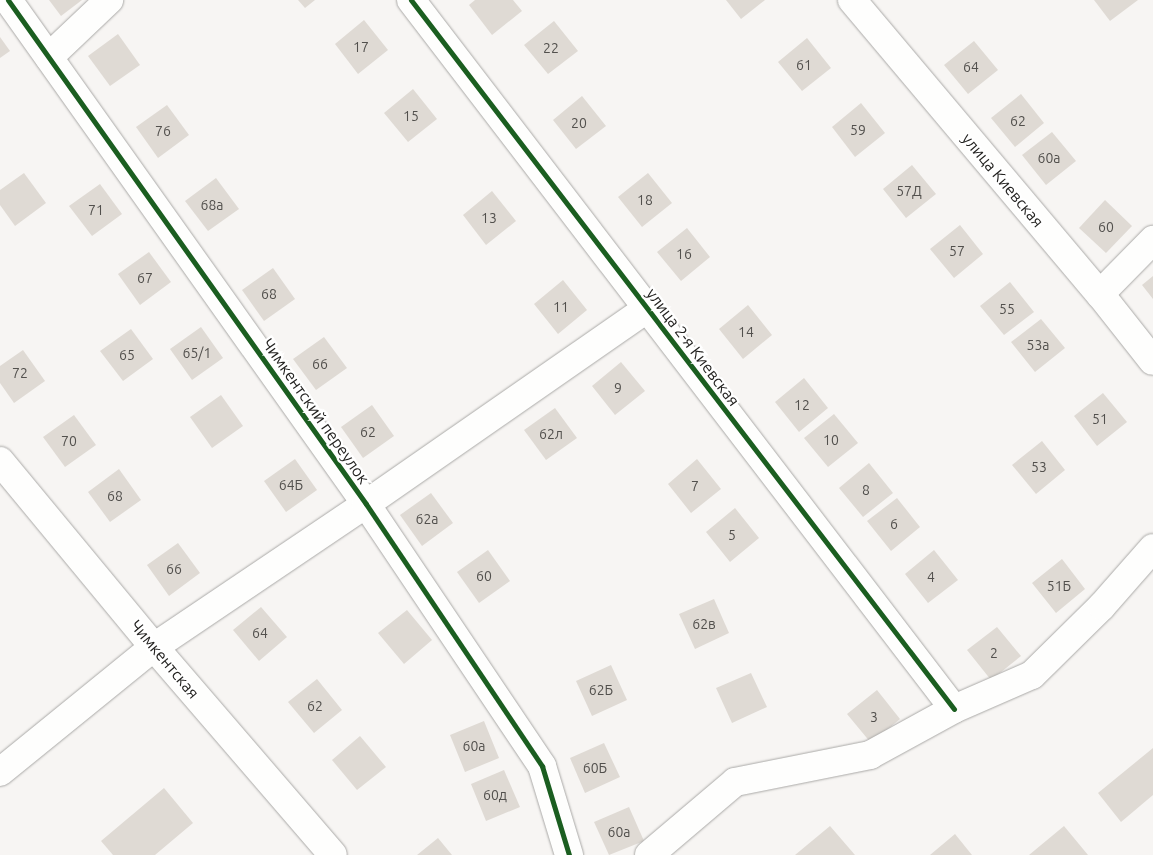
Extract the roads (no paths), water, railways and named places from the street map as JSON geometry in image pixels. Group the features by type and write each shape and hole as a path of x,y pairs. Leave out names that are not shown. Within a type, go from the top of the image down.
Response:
{"street":[{"name":"Чимкентский переулок","path":"8,0 366,504 542,766 569,855"},
{"path":"49,57 109,0"},
{"name":"улица 2-я Киевская","path":"411,0 954,709"},
{"name":"улица Киевская","path":"852,0 1100,294 1153,361"},
{"path":"1100,294 1153,240"},
{"name":"Чимкентский переулок","path":"0,772 154,647 366,504 648,308"},
{"name":"Чимкентская","path":"0,461 154,647 333,855"},
{"path":"649,855 735,782 870,755 954,709 1032,675 1102,606 1153,548"}]}
